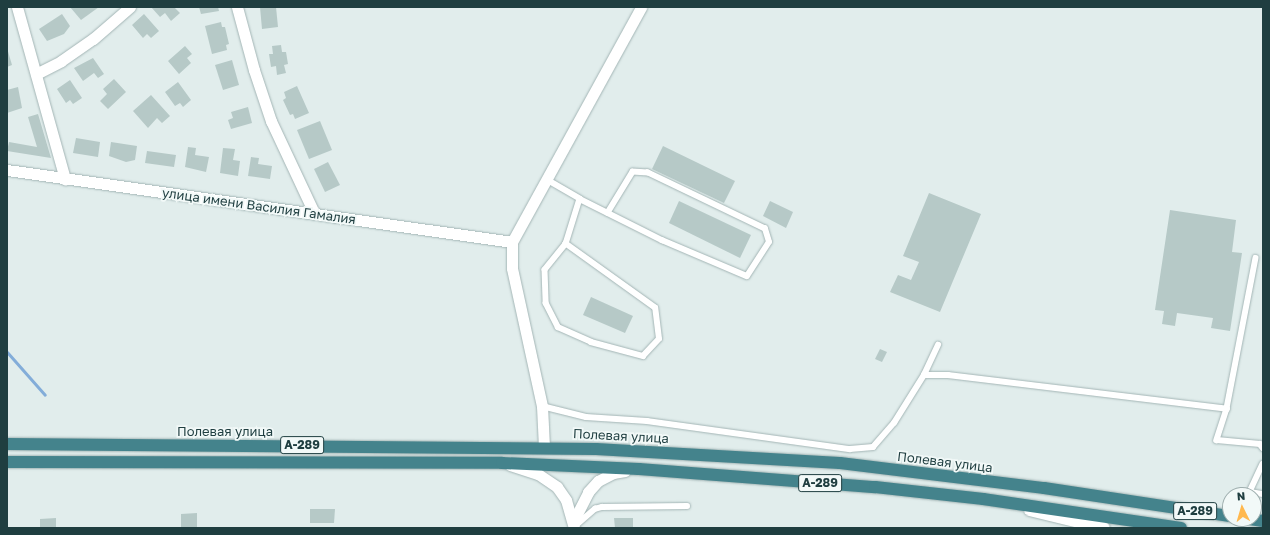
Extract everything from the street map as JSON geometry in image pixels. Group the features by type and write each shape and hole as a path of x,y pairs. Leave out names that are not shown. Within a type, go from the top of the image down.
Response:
{"highway":[{"name":"Полевая улица","path":"7,444 544,447 840,463 1044,488 1222,515"},
{"name":"А-289","path":"7,462 502,463 639,469 875,488 1000,502 1181,528"}],"main road":[{"path":"1000,502 1104,528"}],"street":[{"path":"17,7 65,179"},
{"path":"36,74 61,61 93,38 130,7"},
{"path":"237,7 254,70 271,121 314,213"},
{"path":"544,447 542,406 512,268 512,242 641,7"},
{"name":"улица имени Василия Гамалия","path":"7,170 512,242"},
{"name":"А-289","path":"502,463 538,474 557,487 566,500 573,526"},
{"name":"А-289","path":"573,526 588,492 598,481 613,473 639,469"}],"lane":[{"path":"546,178 580,199 608,213 747,276 769,242 765,229 648,173 634,172 608,213"},
{"path":"566,244 655,308 659,339 643,356 591,342 558,327 546,303 544,270 566,244 580,199"},
{"path":"1256,258 1227,409 1217,440 1260,444 1263,448"},
{"path":"542,406 586,417 648,422 850,449 873,447 894,423 924,375 938,345"},
{"path":"924,375 948,375 1227,409"},
{"path":"1263,464 1250,492 1263,494"},
{"path":"573,526 595,509 602,507 687,506"}],"building":[{"path":"70,7 99,7 81,20"},
{"path":"151,7 174,7 180,13 171,21 165,13 160,17"},
{"path":"199,7 218,7 219,11 201,14"},
{"path":"260,7 276,7 278,27 262,29"},
{"path":"62,14 70,26 64,34 47,41 39,29"},
{"path":"144,14 159,31 151,38 147,34 143,38 132,25"},
{"path":"221,22 222,27 225,27 229,44 226,45 227,50 212,54 205,26"},
{"path":"281,45 282,52 286,52 288,64 284,65 286,73 277,75 276,66 271,67 269,54 273,54 272,46"},
{"path":"185,46 192,54 187,58 191,63 179,74 168,61"},
{"path":"7,48 12,65 7,67"},
{"path":"93,58 104,74 98,78 94,73 83,81 74,68"},
{"path":"232,60 239,85 223,90 215,65"},
{"path":"114,79 126,92 108,109 100,101 107,94 103,89"},
{"path":"70,80 82,98 73,104 70,100 66,103 57,89"},
{"path":"178,82 191,100 183,107 180,103 175,106 165,92"},
{"path":"297,86 309,113 295,119 293,114 290,115 283,100 286,98 284,92"},
{"path":"18,87 22,108 7,113 7,90"},
{"path":"151,95 170,116 162,123 157,118 148,128 133,111"},
{"path":"248,107 252,123 231,129 228,120 233,118 231,112"},
{"path":"38,114 51,158 7,151 9,142 37,147 28,117"},
{"path":"320,121 332,150 309,159 297,130"},
{"path":"76,138 100,142 98,157 73,153"},
{"path":"111,142 137,146 135,160 126,162 109,156"},
{"path":"663,146 735,181 724,203 652,169"},
{"path":"188,147 196,148 195,155 209,157 206,172 185,167"},
{"path":"223,148 235,149 233,160 240,161 238,176 220,173"},
{"path":"147,151 176,155 174,167 145,163"},
{"path":"251,157 259,158 258,164 272,166 270,179 248,176"},
{"path":"328,162 340,185 325,192 314,169"},
{"path":"929,193 981,214 940,312 890,292 898,275 911,280 919,262 903,256"},
{"path":"679,201 751,235 740,258 669,223"},
{"path":"770,201 793,212 786,228 763,216"},
{"path":"1170,210 1236,220 1232,252 1242,253 1230,331 1211,328 1213,318 1177,313 1175,326 1162,324 1164,311 1155,310"},
{"path":"591,297 633,316 625,333 583,315"},
{"path":"880,349 887,352 882,362 875,359"},
{"path":"310,509 335,509 334,523 310,523"},
{"path":"197,513 197,528 181,528 181,514"},
{"path":"56,518 56,528 40,528 40,519"},
{"path":"614,518 633,518 633,528 615,528"}],"waterway":[{"path":"7,352 45,395"}]}
